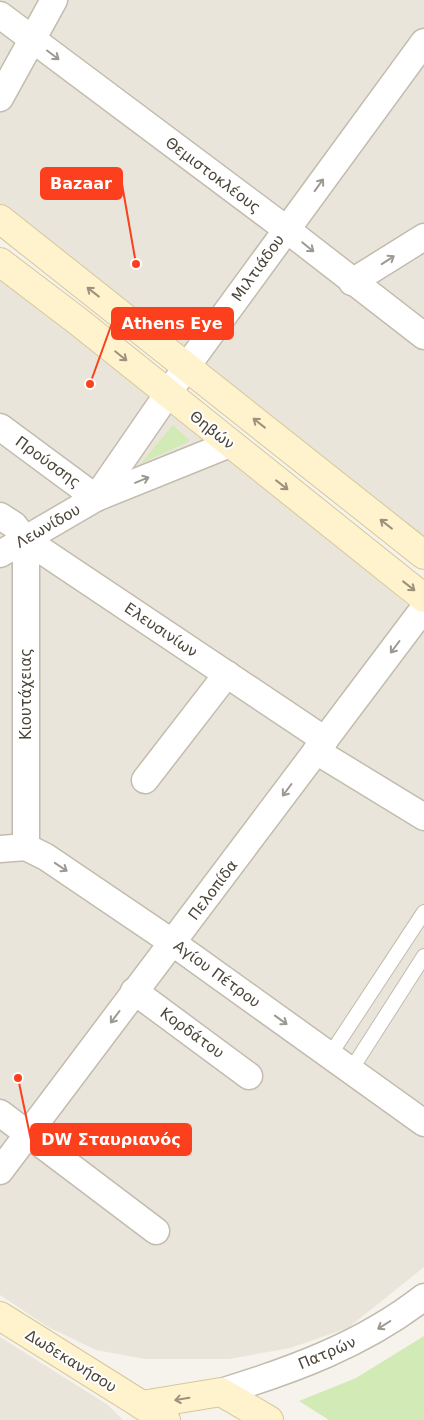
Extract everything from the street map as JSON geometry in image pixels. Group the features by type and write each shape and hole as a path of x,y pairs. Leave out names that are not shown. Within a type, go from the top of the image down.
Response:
{"main road":[{"path":"0,220 424,554"},
{"name":"Θηβών","path":"0,262 79,322 424,598"},
{"name":"Δωδεκανήσου","path":"0,1316 138,1413 166,1420"},
{"path":"138,1413 221,1392 255,1416"}],"street":[{"path":"0,98 54,0"},
{"name":"Θεμιστοκλέους","path":"0,15 424,336"},
{"name":"Μιλτιάδου","path":"96,498 186,366 424,42"},
{"path":"352,282 424,236"},
{"name":"Προύσσης","path":"0,427 96,498"},
{"name":"Λεωνίδου","path":"0,554 96,498 230,444"},
{"name":"Ελευσινίων","path":"0,516 14,525 26,540 227,674 320,745 424,817"},
{"name":"Κιουτάχειας","path":"26,540 26,848"},
{"name":"Πελοπίδα","path":"0,1170 424,608"},
{"path":"145,780 227,674"},
{"name":"Αγίου Πέτρου","path":"0,849 26,848 46,857 173,943 424,1123"},
{"name":"Κορδάτου","path":"134,991 249,1076"},
{"path":"0,1113 29,1133 156,1231"},
{"name":"Πατρών","path":"221,1392 288,1369 358,1341 424,1297"}],"lane":[{"path":"330,1055 424,912"},
{"path":"351,1070 424,956"}],"shaded area":[{"path":"0,0 424,0 424,545 0,207"},
{"path":"0,271 424,618 424,1267 348,1328 290,1348 229,1359 145,1359 96,1350 48,1327 0,1295"},
{"path":"0,1337 108,1405 123,1420 0,1420"}],"green space":[{"path":"173,425 190,441 140,464"},
{"path":"424,1336 424,1420 329,1420 299,1401 356,1378"}],"place":[{"name":"Bazaar","path":"136,264"},
{"name":"Athens Eye","path":"90,384"},
{"name":"DW Σταυριανός","path":"18,1078"}]}
